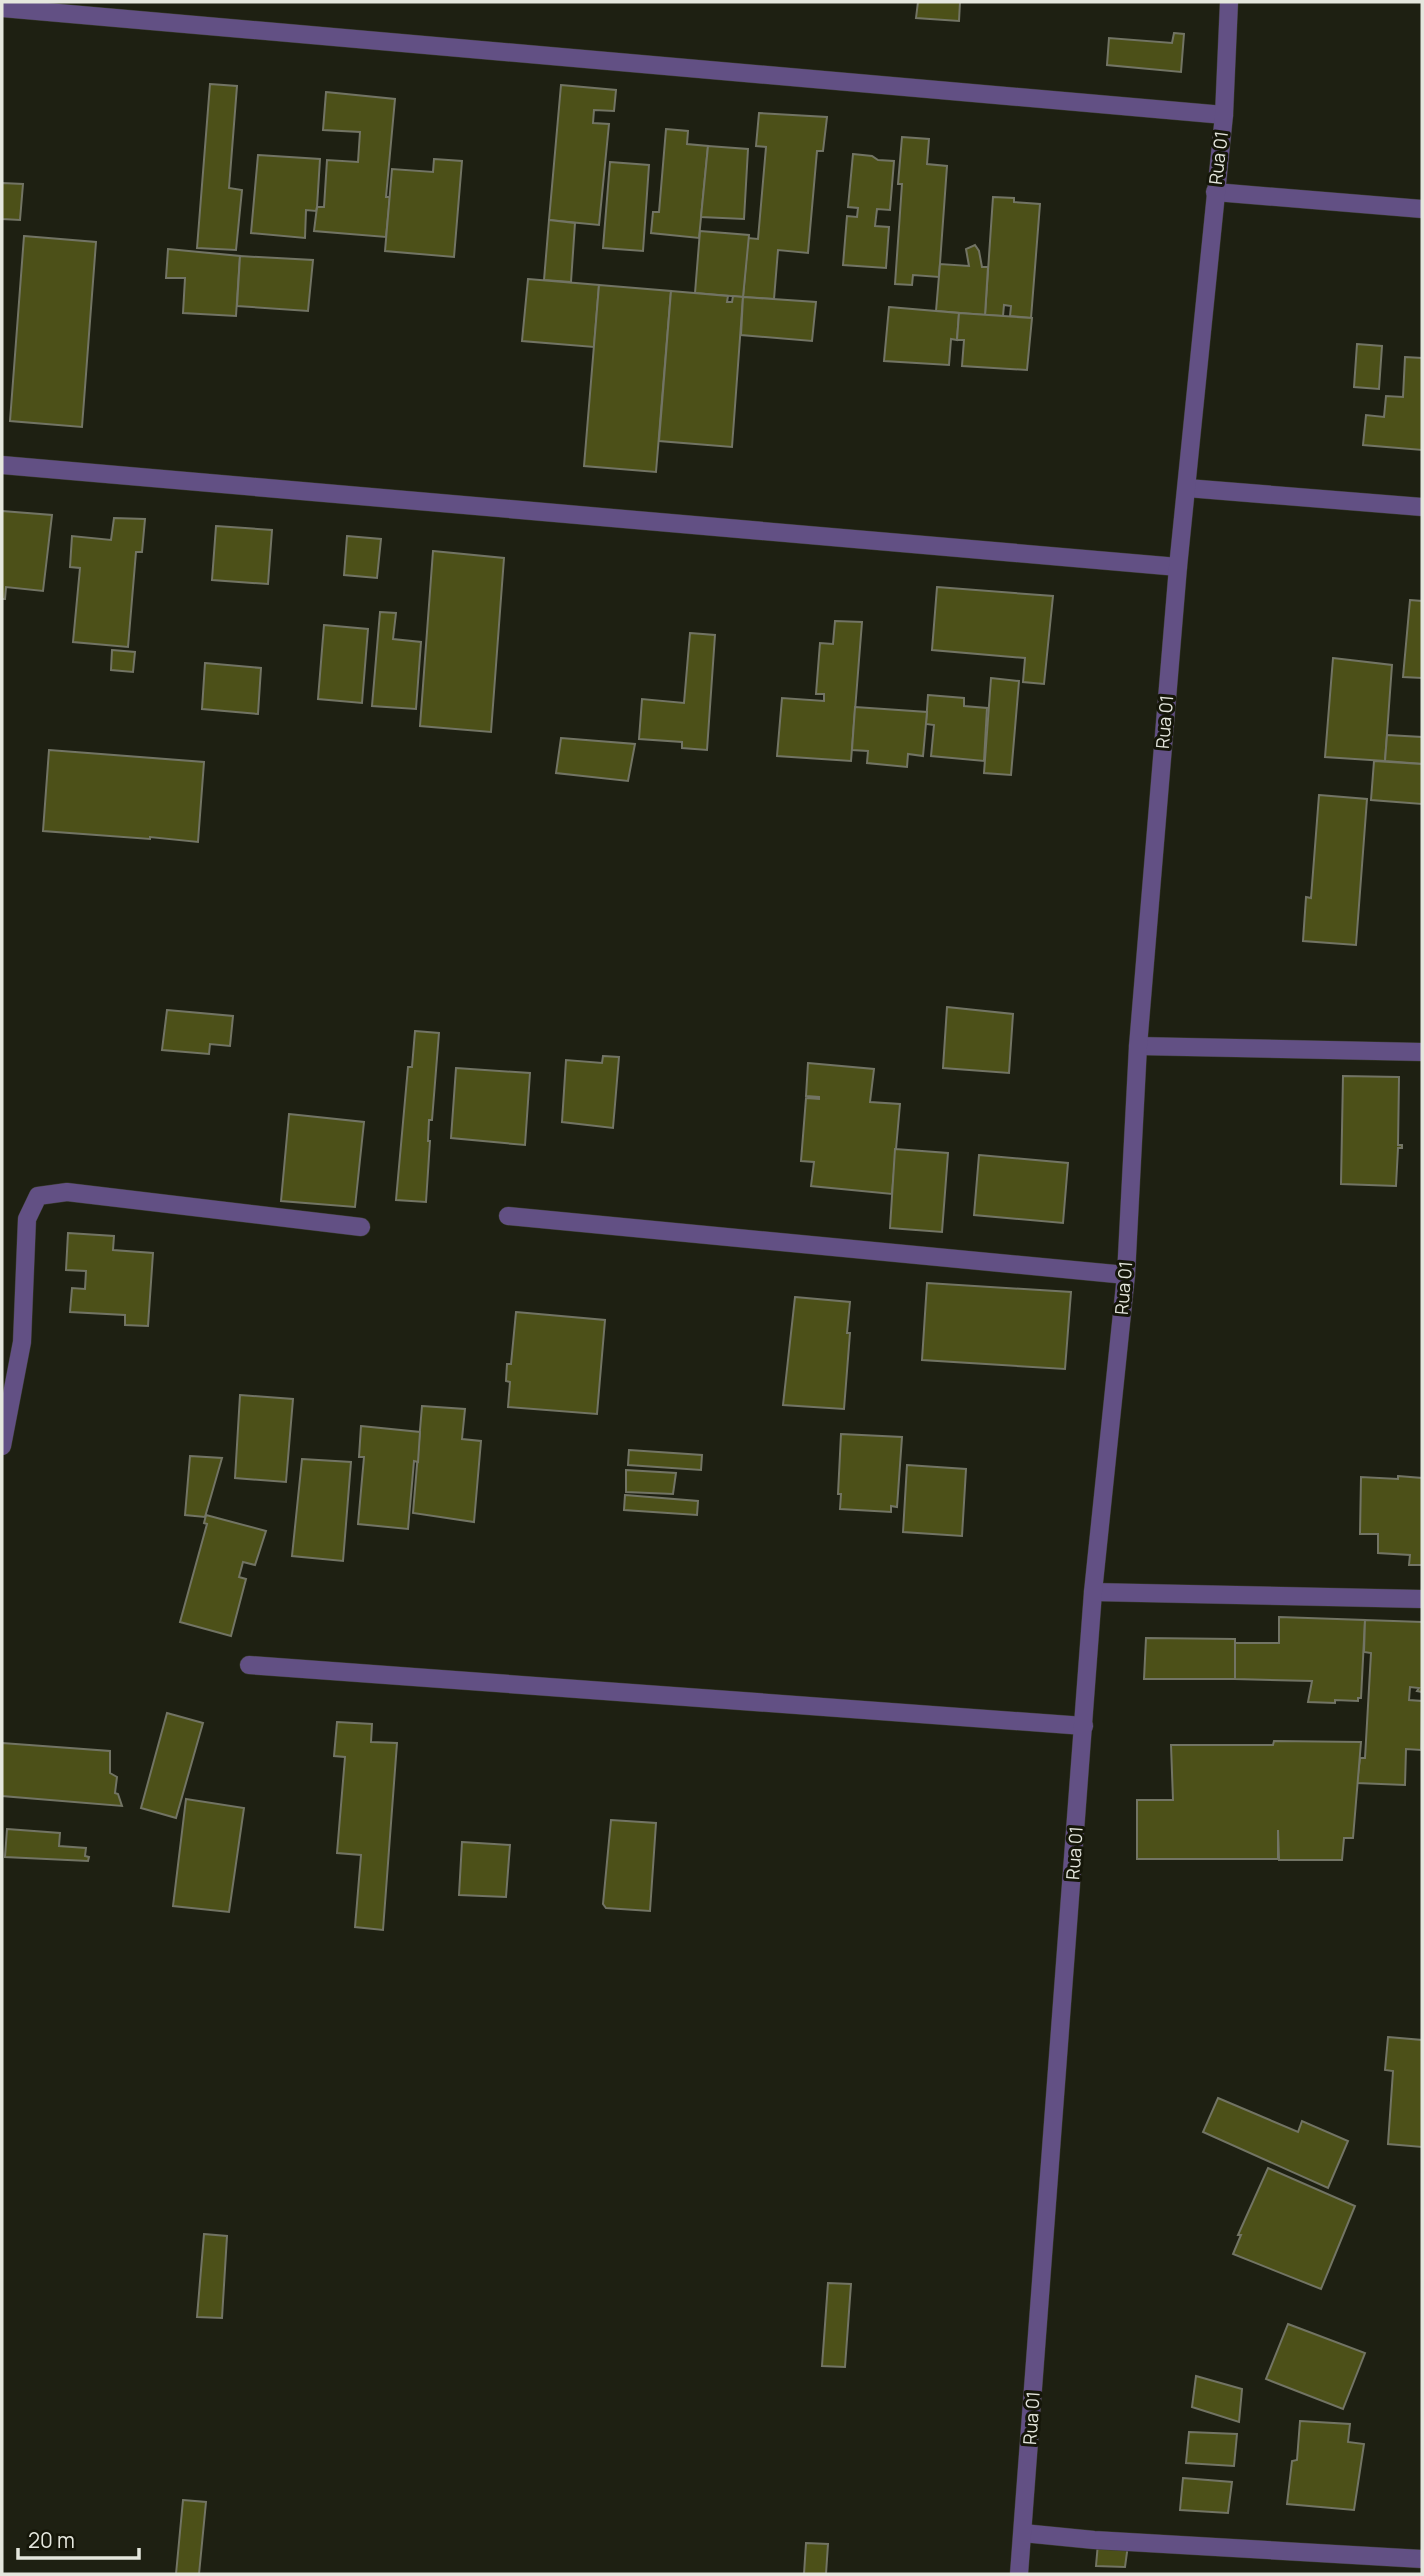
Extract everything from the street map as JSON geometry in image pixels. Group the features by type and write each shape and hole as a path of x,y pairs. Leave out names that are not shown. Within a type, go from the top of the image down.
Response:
{"street":[{"name":"Rua 01","path":"1019,2574 1093,1591 1126,1275 1138,1046 1178,567 1224,115 1229,2"},
{"path":"2,8 1224,115"},
{"path":"1215,192 1422,209"},
{"path":"2,465 1178,567"},
{"path":"1186,488 1422,507"},
{"path":"1138,1046 1422,1052"},
{"path":"2,1446 22,1342 27,1219 38,1196 67,1192 361,1227"},
{"path":"508,1216 1126,1275"},
{"path":"1093,1591 1422,1599"},
{"path":"249,1665 1084,1726"},
{"path":"1023,2533 1108,2541 1422,2559"}],"building":[{"path":"918,2 960,2 959,21 916,18"},
{"path":"1174,33 1184,34 1181,72 1107,65 1109,38 1172,43"},
{"path":"210,84 237,86 229,188 242,190 236,250 197,248"},
{"path":"561,85 616,90 614,111 594,110 593,123 609,124 599,225 549,220"},
{"path":"326,92 395,99 386,197 390,197 386,237 314,231 317,207 324,207 327,160 358,162 360,132 323,130"},
{"path":"759,113 827,117 823,151 817,151 808,253 778,250 774,299 743,297 748,238 758,239 766,147 756,146"},
{"path":"666,129 688,131 687,144 708,146 699,238 651,233 653,212 659,212"},
{"path":"902,137 929,139 927,164 947,166 939,277 913,275 912,285 895,284 902,184 898,184"},
{"path":"708,146 748,149 744,219 701,217"},
{"path":"853,154 894,161 890,210 877,209 875,226 889,227 886,268 843,265 847,216 857,217 858,208 848,207"},
{"path":"258,155 320,159 317,207 316,211 306,210 305,238 251,233"},
{"path":"434,159 462,161 454,257 385,251 392,169 433,172"},
{"path":"610,162 649,165 643,251 603,248"},
{"path":"2,183 23,184 20,220 2,219"},
{"path":"993,197 1014,198 1014,202 1040,204 1031,318 1010,316 1011,306 1004,305 1003,316 985,315"},
{"path":"549,220 575,223 571,282 544,280"},
{"path":"700,231 749,235 743,297 695,293"},
{"path":"24,236 96,242 82,427 10,421"},
{"path":"975,245 982,267 988,267 985,315 936,311 940,264 969,266 966,249"},
{"path":"168,249 240,256 236,316 183,313 185,278 166,278"},
{"path":"240,256 313,260 308,311 237,306"},
{"path":"528,279 599,285 594,347 522,341"},
{"path":"599,285 671,291 656,472 584,466"},
{"path":"671,291 728,296 727,302 732,302 733,296 743,297 732,447 659,441"},
{"path":"743,297 816,302 812,341 741,335"},
{"path":"889,307 959,313 957,340 951,339 949,365 884,361"},
{"path":"959,313 1032,318 1027,370 962,366 964,340 957,340"},
{"path":"1357,344 1382,346 1379,389 1354,387"},
{"path":"1405,357 1422,358 1422,450 1363,445 1366,415 1384,417 1386,396 1403,397"},
{"path":"2,511 52,515 43,591 6,587 5,599 2,599"},
{"path":"114,518 145,519 142,552 136,552 128,647 73,642 80,568 70,567 72,536 111,540"},
{"path":"216,526 272,530 268,584 212,580"},
{"path":"347,536 381,539 377,578 344,575"},
{"path":"433,551 504,558 491,732 420,726"},
{"path":"937,587 1053,596 1044,684 1023,682 1025,658 932,650"},
{"path":"1410,600 1422,601 1422,678 1403,677"},
{"path":"380,612 396,613 393,639 421,642 416,709 372,706"},
{"path":"835,621 862,622 851,761 777,756 782,698 824,701 824,694 816,694 820,643 833,644"},
{"path":"324,625 368,629 362,703 318,699"},
{"path":"690,633 715,635 707,750 682,748 682,742 639,739 642,699 684,703"},
{"path":"112,650 135,652 133,672 111,670"},
{"path":"1333,658 1392,665 1385,761 1325,757"},
{"path":"205,663 261,668 258,714 202,709"},
{"path":"991,678 1019,681 1011,775 984,773"},
{"path":"928,695 964,698 964,706 987,708 984,761 931,756 934,725 926,724"},
{"path":"855,707 927,712 923,756 908,754 907,767 867,763 868,751 852,750"},
{"path":"1387,735 1422,737 1422,764 1385,761"},
{"path":"561,738 635,744 628,781 556,773"},
{"path":"49,750 204,762 198,842 43,831"},
{"path":"1374,761 1422,764 1422,804 1371,800"},
{"path":"1319,795 1367,799 1356,945 1303,941 1306,897 1311,898"},
{"path":"947,1007 1013,1014 1009,1073 943,1068"},
{"path":"167,1010 233,1016 230,1046 210,1044 209,1054 162,1050"},
{"path":"415,1031 439,1033 432,1120 429,1120 426,1202 396,1200 408,1067 412,1067"},
{"path":"603,1056 619,1057 613,1128 562,1122 566,1060 602,1063"},
{"path":"808,1063 874,1069 870,1102 900,1104 892,1194 811,1186 814,1162 801,1161 806,1098 819,1097 806,1096"},
{"path":"456,1068 530,1073 525,1145 451,1138"},
{"path":"1343,1076 1399,1077 1398,1145 1402,1145 1402,1148 1398,1148 1396,1186 1341,1184"},
{"path":"289,1114 364,1122 355,1207 281,1201"},
{"path":"895,1149 948,1153 942,1232 890,1228"},
{"path":"979,1155 1068,1163 1063,1223 974,1215"},
{"path":"68,1233 114,1236 113,1250 153,1253 148,1326 125,1325 125,1315 70,1312 72,1288 85,1289 86,1271 66,1270"},
{"path":"927,1283 1071,1292 1065,1369 922,1360"},
{"path":"795,1297 850,1302 844,1409 783,1405"},
{"path":"516,1312 605,1320 597,1414 508,1407 510,1382 506,1381 507,1364 511,1364"},
{"path":"240,1395 293,1399 286,1482 235,1478"},
{"path":"422,1406 465,1409 462,1439 481,1441 474,1522 413,1513"},
{"path":"361,1426 420,1432 418,1462 414,1461 408,1529 358,1524 364,1457 359,1457"},
{"path":"841,1434 902,1437 897,1507 891,1506 891,1512 840,1509 841,1494 838,1494"},
{"path":"629,1450 702,1455 701,1470 628,1465"},
{"path":"190,1456 222,1458 205,1517 185,1515"},
{"path":"302,1459 351,1462 343,1561 292,1556"},
{"path":"907,1465 966,1469 962,1536 903,1532"},
{"path":"626,1470 676,1473 673,1494 626,1492"},
{"path":"1398,1476 1422,1478 1422,1565 1409,1565 1410,1555 1378,1553 1378,1534 1360,1534 1361,1477 1398,1479"},
{"path":"625,1495 698,1501 697,1515 624,1510"},
{"path":"206,1515 266,1531 255,1565 243,1562 239,1577 246,1579 231,1636 180,1622 207,1524 204,1523"},
{"path":"1279,1617 1365,1620 1361,1698 1358,1698 1358,1701 1308,1702 1312,1681 1235,1679 1235,1643 1279,1643"},
{"path":"1365,1620 1422,1622 1422,1692 1417,1691 1419,1688 1410,1687 1409,1700 1422,1701 1421,1750 1406,1749 1405,1785 1357,1783 1360,1758 1365,1758 1371,1653 1364,1652"},
{"path":"1146,1638 1235,1639 1235,1679 1144,1679"},
{"path":"167,1713 203,1723 176,1818 141,1808"},
{"path":"337,1722 372,1724 371,1742 397,1743 383,1930 355,1927 361,1855 337,1853 345,1757 334,1756"},
{"path":"1274,1741 1361,1742 1353,1838 1344,1838 1342,1860 1279,1860 1278,1830 1278,1859 1137,1859 1137,1800 1173,1800 1171,1745 1273,1745"},
{"path":"2,1743 110,1751 110,1773 117,1777 115,1793 118,1794 122,1806 2,1796"},
{"path":"186,1799 244,1808 229,1912 173,1906"},
{"path":"611,1820 656,1823 650,1911 606,1908 603,1904"},
{"path":"7,1829 60,1833 59,1846 86,1848 85,1856 89,1857 88,1861 5,1857"},
{"path":"462,1842 510,1845 506,1897 459,1895"},
{"path":"1388,2037 1422,2040 1422,2147 1388,2144 1393,2071 1385,2070"},
{"path":"1218,2098 1298,2132 1302,2121 1348,2141 1328,2188 1203,2132"},
{"path":"1268,2168 1355,2206 1321,2289 1233,2254 1241,2235 1238,2235"},
{"path":"204,2234 227,2236 222,2318 197,2317"},
{"path":"828,2283 851,2284 845,2367 822,2366"},
{"path":"1288,2324 1365,2353 1343,2409 1266,2379"},
{"path":"1196,2376 1242,2389 1239,2422 1192,2407"},
{"path":"1300,2421 1350,2424 1348,2442 1364,2444 1354,2510 1287,2504 1292,2461 1297,2460"},
{"path":"1189,2432 1237,2434 1234,2466 1186,2463"},
{"path":"1183,2478 1232,2482 1228,2513 1180,2510"},
{"path":"183,2500 206,2502 199,2574 176,2574"},
{"path":"806,2543 828,2544 826,2574 804,2574"},
{"path":"1098,2543 1128,2545 1125,2567 1096,2566"}]}
